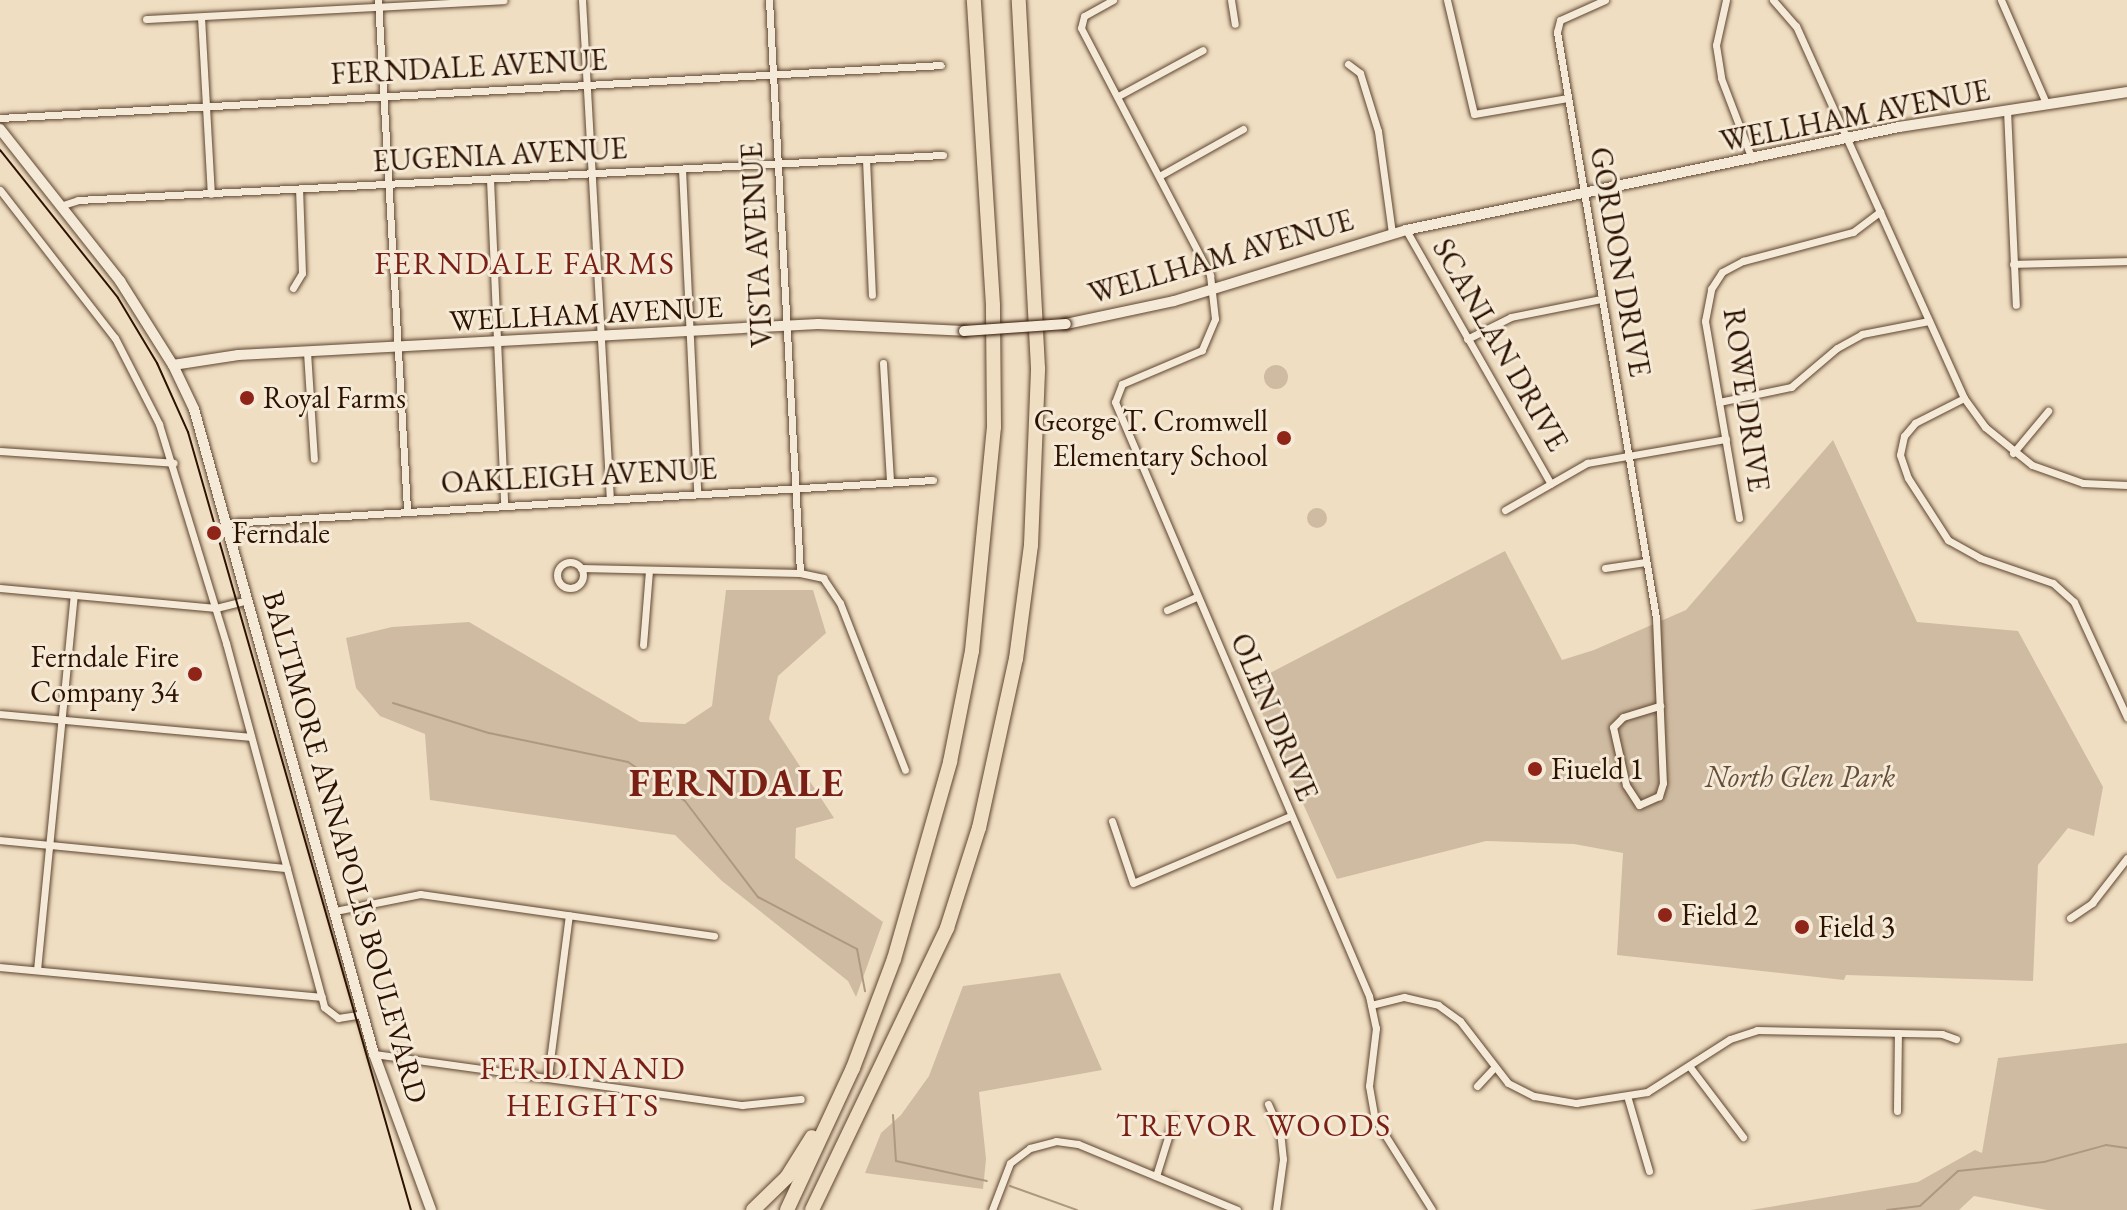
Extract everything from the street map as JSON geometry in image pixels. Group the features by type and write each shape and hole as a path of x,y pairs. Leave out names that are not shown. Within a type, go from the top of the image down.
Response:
{"highway":[{"path":"787,1210 853,1068 903,930 947,776 985,553 994,427 993,305 974,0"},
{"path":"814,1210 952,914 979,828 1016,659 1031,545 1038,383 1019,0"},
{"path":"753,1210 800,1159 853,1068"}],"street":[{"path":"146,19 378,4 503,0"},
{"path":"582,0 610,498"},
{"name":"VISTA AVENUE","path":"769,0 800,573"},
{"path":"1113,0 1084,16 1081,28 1161,175 1214,288"},
{"path":"1231,0 1235,24"},
{"path":"1447,0 1474,114 1568,98"},
{"name":"GORDON DRIVE","path":"1605,0 1560,20 1557,32 1656,618 1660,706 1663,783 1659,796 1639,805 1626,785 1613,727 1623,717 1660,706"},
{"path":"1726,0 1716,45 1721,78 1752,159"},
{"path":"1773,0 1796,26 1964,398 2013,453 2054,476 2127,485"},
{"path":"2001,0 2046,103"},
{"path":"378,4 407,509"},
{"path":"201,17 211,194"},
{"path":"1120,95 1203,50"},
{"path":"1348,64 1360,73 1378,131 1392,233"},
{"name":"FERNDALE AVENUE","path":"0,118 941,65"},
{"name":"WELLHAM AVENUE","path":"173,365 188,359 785,326 964,331 1066,324 1214,288 1392,233 1584,196 1848,138 2127,92"},
{"path":"2007,110 2016,305"},
{"name":"BALTIMORE ANNAPOLIS BOULEVARD","path":"0,129 120,281 173,365 202,431 374,1054 431,1210"},
{"path":"1161,175 1243,129"},
{"name":"EUGENIA AVENUE","path":"60,206 78,200 943,155"},
{"path":"866,159 872,295"},
{"path":"682,169 697,493"},
{"path":"490,179 504,504"},
{"path":"293,288 302,273 299,189"},
{"path":"0,190 115,338 174,463 322,997 335,1018 363,1014"},
{"name":"ROWE DRIVE","path":"1739,518 1704,305 1722,272 1743,261 1853,232 1880,212"},
{"name":"SCANLAN DRIVE","path":"1406,230 1551,484"},
{"path":"2013,264 2127,261"},
{"name":"OLEN DRIVE","path":"1214,288 1214,328 1207,345 1122,384 1114,397 1371,1005 1376,1028 1369,1079 1373,1111 1432,1210"},
{"path":"1467,339 1511,317 1601,299"},
{"path":"1719,402 1791,387 1837,348 1862,334 1929,321"},
{"path":"307,352 314,459"},
{"path":"883,363 890,482"},
{"path":"1964,398 1915,423 1904,436 1900,455 1908,478 1948,540 1980,558 2053,583 2074,602 2127,717"},
{"path":"2013,453 2048,411"},
{"path":"1505,510 1587,463 1726,439"},
{"path":"0,451 174,463"},
{"name":"OAKLEIGH AVENUE","path":"228,523 407,509 933,480"},
{"path":"1605,568 1646,562"},
{"path":"581,568 800,573 830,585 905,770"},
{"path":"643,645 649,571"},
{"path":"0,588 216,608 250,598"},
{"path":"37,970 74,595"},
{"path":"1167,610 1196,597"},
{"path":"0,714 251,737"},
{"path":"1112,821 1133,883 1290,816"},
{"path":"0,840 287,868"},
{"path":"2070,918 2092,903 2127,858"},
{"path":"335,911 420,894 714,936"},
{"path":"548,1076 569,915"},
{"path":"0,967 322,997"},
{"path":"1371,1005 1404,997 1438,1005 1460,1021 1493,1069 1516,1088 1545,1099 1586,1104 1628,1099 1690,1067 1730,1039 1757,1030 1898,1033 1956,1039"},
{"path":"1897,1111 1898,1033"},
{"path":"374,1054 742,1105 801,1099"},
{"path":"1690,1067 1743,1137"},
{"path":"1477,1086 1493,1069"},
{"path":"1628,1099 1649,1171"},
{"path":"1268,1104 1280,1131 1283,1159 1276,1210"},
{"path":"1156,1176 1174,1118"},
{"path":"992,1210 1010,1163 1047,1142 1078,1144 1237,1210"}],"green space":[{"path":"1276,365 1284,369 1288,377 1284,385 1276,389 1268,385 1264,377 1268,369"},
{"name":"North Glen Park","path":"1833,440 1917,622 2018,631 2103,787 2094,836 2068,828 2038,865 2033,981 1846,975 1844,980 1617,955 1623,853 1574,844 1486,841 1337,879 1249,684 1505,551 1562,660 1594,650 1686,610"},
{"path":"1317,508 1324,511 1327,518 1324,525 1317,528 1310,525 1307,518 1310,511"},
{"path":"726,590 813,590 826,633 778,676 769,719 834,818 796,828 795,858 883,922 856,997 848,981 722,881 675,835 430,800 425,734 380,716 356,688 346,638 392,627 469,622 640,722 685,724 712,706"},
{"path":"1060,973 1102,1070 979,1092 986,1159 983,1189 865,1173 881,1133 901,1115 929,1076 963,986"},
{"path":"2127,1043 2127,1210 2047,1210 1974,1196 1959,1210 1751,1210 1918,1182 1975,1150 1982,1153 1998,1058"}],"waterway":[{"path":"393,703 489,733 628,762 685,801 758,897 857,949 865,991"},
{"path":"893,1115 896,1161 987,1181"},
{"path":"1887,1210 1920,1206 1958,1171 2044,1162 2106,1145 2127,1148"},
{"path":"1010,1186 1077,1210"}],"tram line":[{"path":"0,150 118,298 157,363 188,432 411,1210"}],"place":[{"name":"Royal Farms","path":"247,398"},
{"name":"George T. Cromwell Elementary School","path":"1284,438"},
{"name":"Ferndale","path":"214,533"},
{"name":"Ferndale Fire Company 34","path":"195,674"},
{"name":"Fiueld 1","path":"1535,769"},
{"name":"Field 2","path":"1665,915"},
{"name":"Field 3","path":"1802,927"}],"district":[{"name":"FERNDALE FARMS","path":"525,263"},
{"name":"FERNDALE","path":"737,783"},
{"name":"FERDINAND HEIGHTS","path":"583,1088"},
{"name":"TREVOR WOODS","path":"1254,1125"}]}
